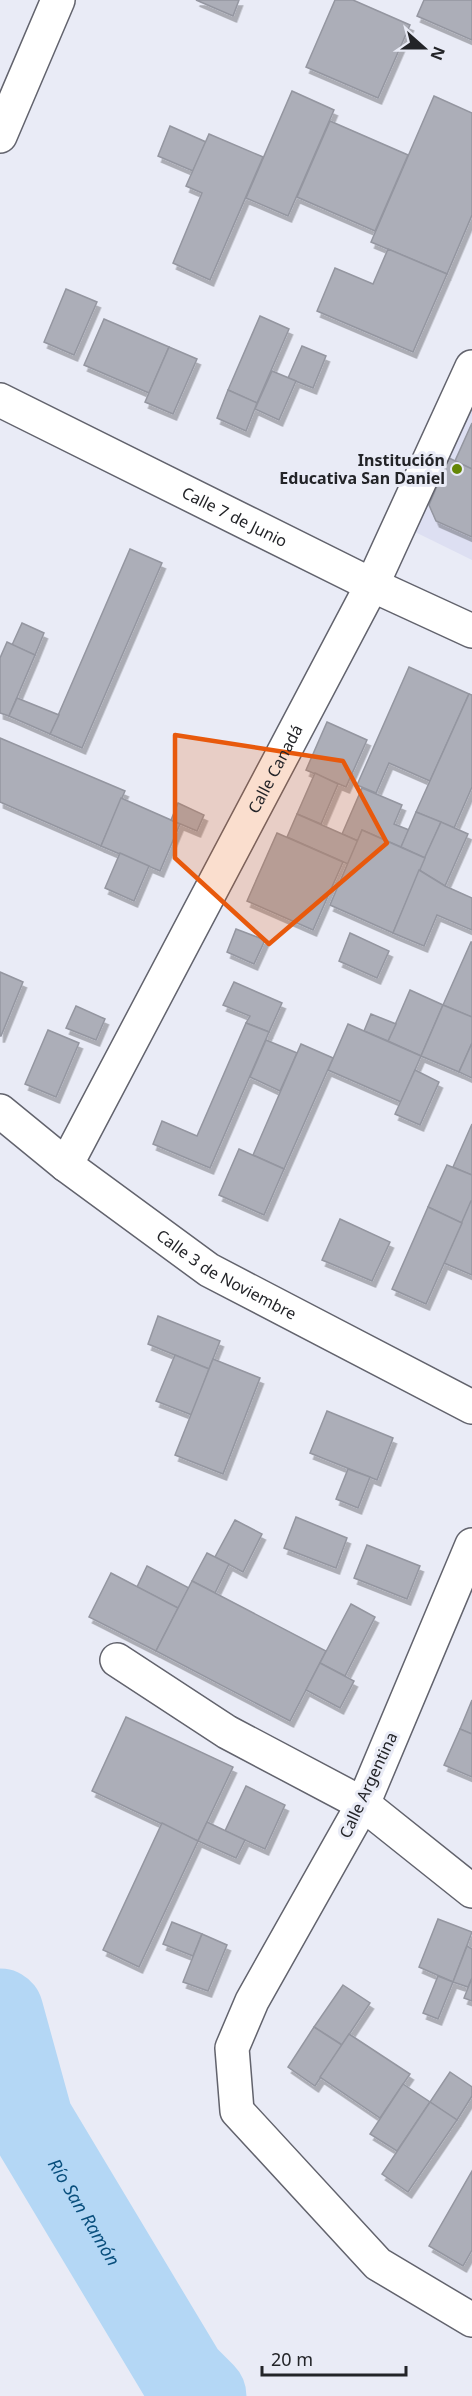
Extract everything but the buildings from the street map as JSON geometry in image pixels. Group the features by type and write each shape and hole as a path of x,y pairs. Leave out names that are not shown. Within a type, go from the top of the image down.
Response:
{"street":[{"path":"0,136 58,0"},
{"name":"Calle Canadá","path":"66,1165 372,585 472,367"},
{"name":"Calle 7 de Junio","path":"0,400 372,585 472,631"},
{"name":"Calle 3 de Noviembre","path":"0,1112 66,1165 209,1270 472,1407"},
{"name":"Calle Argentina","path":"472,1545 363,1804 252,2001 232,2048 237,2111 378,2264 472,2320"},
{"path":"117,1660 227,1732 363,1804 472,1891"}],"highlighted area":[{"path":"175,735 343,761 387,843 269,944 175,858"}],"shaded area":[{"name":"Institución Educativa San Daniel","path":"472,406 472,560 413,531"}],"waterway":[{"name":"Río San Ramón","path":"0,2012 30,2121 183,2376 203,2396"}],"place":[{"name":"Institución Educativa San Daniel","path":"457,469"}]}
